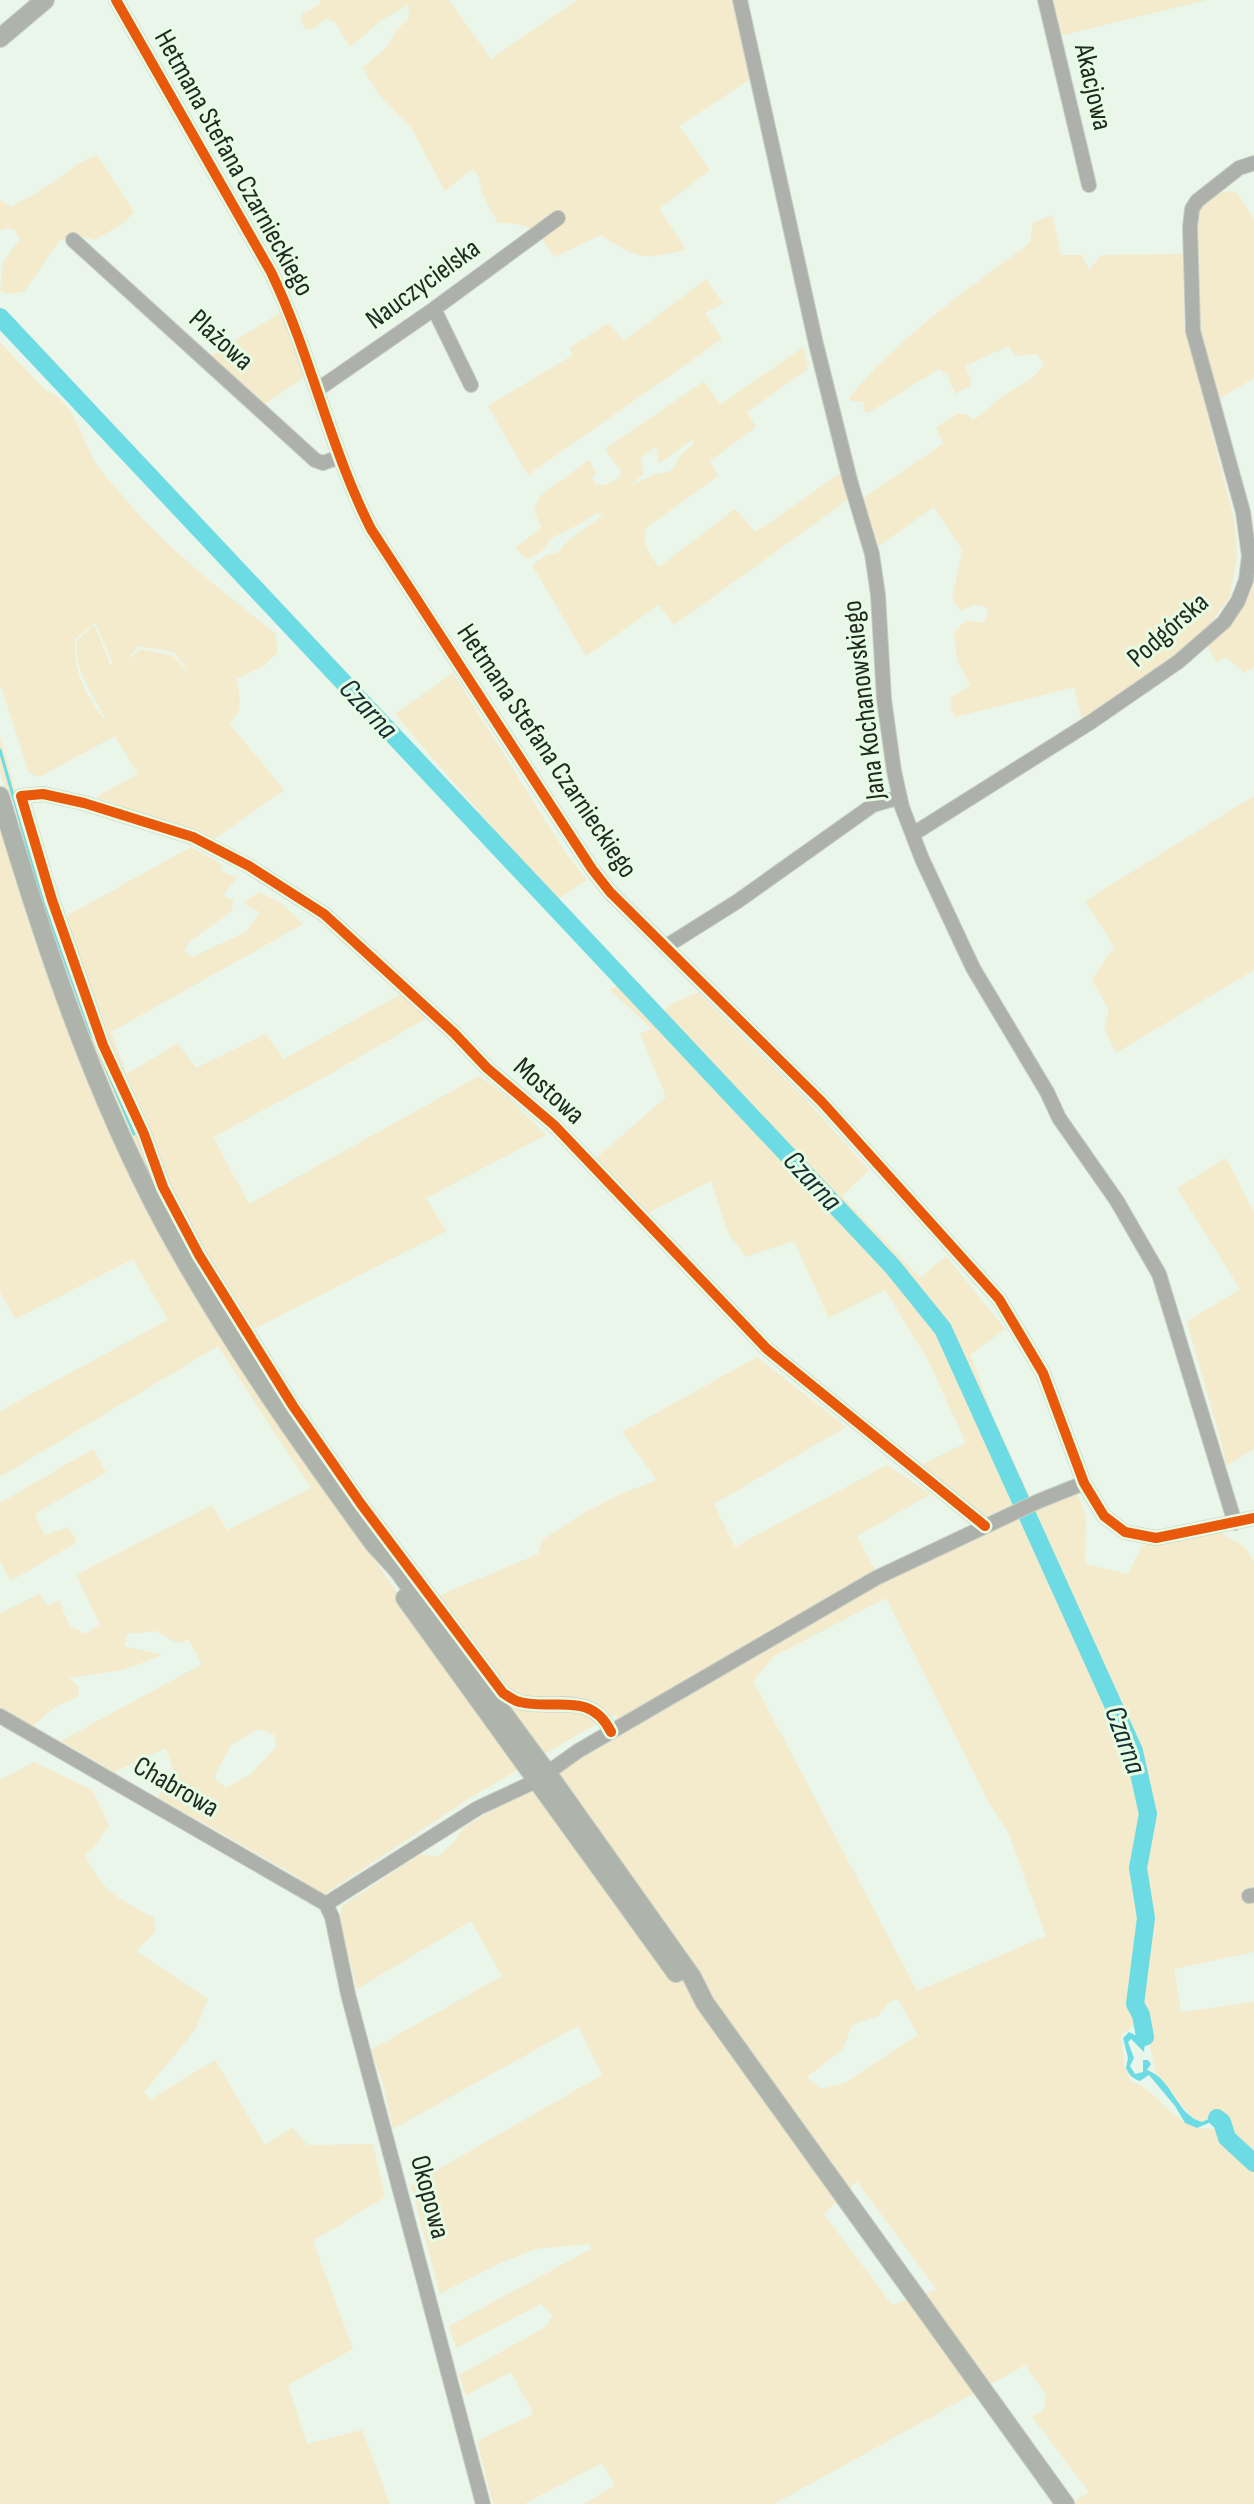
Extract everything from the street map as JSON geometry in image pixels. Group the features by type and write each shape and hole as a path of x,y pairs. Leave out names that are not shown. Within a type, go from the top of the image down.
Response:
{"main road":[{"path":"0,38 45,0"},
{"path":"0,796 65,999 114,1120 194,1276 238,1350 303,1447 374,1544 397,1569 655,1947 688,1990 705,2003 1065,2504"}],"street":[{"name":"Hetmana Stefana Czarnieckiego","path":"116,0 271,272 287,306 352,492 371,529 584,858 610,892 822,1102 999,1299 1043,1373 1073,1446 1084,1483 1096,1506 1112,1523 1141,1537 1168,1537 1254,1518"},
{"name":"Jana Kochanowskiego","path":"740,0 816,344 872,554 878,595 884,699 900,797 922,859 973,968 1047,1092 1059,1118 1117,1201 1159,1274 1235,1523"},
{"name":"Akacjowa","path":"1045,0 1089,185"},
{"name":"Podgórska","path":"913,834 1091,722 1159,675 1224,622 1238,601 1246,580 1249,556 1243,512 1193,331 1190,227 1192,209 1197,201 1239,168 1254,163"},
{"name":"Nauczycielska","path":"317,390 558,218"},
{"name":"Plażowa","path":"73,240 315,460 323,463 339,457"},
{"path":"434,309 471,385"},
{"name":"Mostowa","path":"611,1732 606,1722 591,1709 577,1705 522,1703 503,1693 361,1504 238,1320 163,1187 144,1134 103,1045 52,900 21,796 43,794 84,803 193,837 249,866 324,914 454,1033 487,1068 554,1125 767,1349 985,1526"},
{"path":"665,947 738,901 873,805 900,797"},
{"path":"326,1904 500,1796 510,1785 578,1751 876,1578 1084,1483"},
{"name":"Chabrowa","path":"0,1716 326,1904"},
{"name":"Okopowa","path":"326,1904 332,1917 352,2009 483,2504"}],"shaded area":[{"path":"319,0 449,0 491,59 577,0 737,0 755,76 679,126 710,170 659,209 686,249 641,256 601,235 554,257 532,230 498,223 482,193 478,175 472,169 445,191 412,129 379,95 363,68 386,48 408,19 409,5 383,19 350,47 335,22 326,19 311,30 304,28 302,14 321,4"},
{"path":"1037,0 1207,0 1047,39"},
{"path":"97,155 134,212 125,222 95,240 84,237 60,240 24,292 8,294 0,291 3,262 20,239 14,229 0,231 0,200 11,207 55,182 79,163"},
{"path":"1236,191 1254,220 1254,378 1219,399 1200,342 1195,209 1222,192"},
{"path":"1052,215 1061,255 1082,255 1089,270 1101,255 1183,254 1184,324 1234,519 1237,557 1230,596 1199,640 1083,723 1074,687 956,717 950,709 952,697 970,685 957,660 954,633 966,620 982,623 988,615 986,607 976,605 960,610 952,599 962,550 934,507 877,547 863,498 944,443 936,428 957,414 966,414 973,420 977,418 1030,379 1044,363 1037,354 1015,356 1009,346 965,366 970,386 955,394 948,376 939,369 868,413 863,410 864,402 849,398 912,334 1030,243 1033,223"},
{"path":"706,279 723,304 705,313 722,339 528,475 488,406 573,355 569,348 609,323 624,341"},
{"path":"286,309 307,375 261,407 208,358"},
{"path":"0,342 46,391 64,403 99,469 138,513 195,568 276,634 277,653 263,666 236,679 239,708 229,723 284,790 213,840 96,797 138,774 115,736 39,777 29,773 0,684","holes":["95,623 113,664 110,664 94,625 77,640 77,653 82,675 108,725 88,695 76,663 75,639","139,646 174,652 194,680 173,656 141,649 125,662"]},
{"path":"803,347 808,369 747,412 756,427 710,461 718,476 646,528 647,549 659,567 735,509 756,532 842,472 849,499 674,625 659,605 586,656 532,565 545,556 559,552 568,541 603,514 596,513 552,538 527,559 515,548 541,528 534,509 541,495 589,460 596,473 592,478 596,484 606,485 619,478 621,471 605,449 704,381 720,405","holes":["693,440 694,444 682,454 671,471 631,485 643,474 641,458 656,447 659,463"]},
{"path":"1254,579 1254,667 1244,673 1226,657 1216,662 1206,643 1241,588"},
{"path":"453,673 567,855 587,880 555,901 395,714"},
{"path":"0,735 30,844 65,917 191,847 223,865 220,871 237,877 223,896 233,900 232,911 190,941 184,951 192,957 246,932 260,912 243,903 259,892 282,904 303,924 111,1032 127,1074 178,1043 196,1068 265,1034 284,1059 403,993 427,1018 213,1137 249,1204 479,1076 507,1096 546,1135 426,1198 446,1231 250,1331 326,1447 438,1596 538,1554 542,1540 582,1514 657,1480 622,1432 757,1357 846,1427 714,1504 735,1547 887,1465 931,1494 857,1536 876,1572 912,1564 1077,1493 1086,1516 1085,1564 1128,1574 1142,1546 1213,1528 1245,1547 1254,1562 1254,1952 1174,1969 1181,2012 1254,2002 1254,2504 1071,2504 1089,2492 1032,2417 1043,2411 1047,2396 1025,2365 774,2504 583,2504 615,2486 602,2463 524,2504 493,2504 477,2441 534,2414 511,2372 466,2395 459,2375 544,2328 553,2316 541,2304 456,2348 449,2326 591,2249 588,2244 535,2249 440,2294 411,2185 602,2075 578,2026 393,2129 383,2084 371,2050 502,1976 471,1921 357,1989 340,1921 342,1906 420,1854 437,1857 455,1841 464,1827 625,1733 615,1715 608,1717 473,1796 322,1896 293,1874 157,1797 175,1776 166,1748 114,1772 61,1741 202,1664 189,1640 176,1643 157,1631 127,1634 124,1646 163,1655 123,1670 69,1678 79,1687 78,1697 56,1706 26,1732 0,1716 0,1613 39,1594 47,1605 59,1601 70,1626 85,1634 100,1624 76,1575 212,1505 227,1530 311,1488 218,1346 0,1477 0,1411 168,1320 133,1259 15,1319 0,1292 0,817 112,1130 314,1471 426,1635 444,1626 291,1419 179,1239 98,1071 26,862 0,772","holes":["886,1598 988,1801 1009,1834 1046,1936 917,1991 753,1681 774,1656","258,1729 274,1734 276,1747 252,1773 226,1788 214,1777 231,1745","898,1999 918,2035 845,2083 822,2089 807,2077 843,2049 852,2025 878,2016 890,2002","1133,2026 1149,2041 1156,2073 1192,2118 1202,2122 1214,2115 1226,2125 1226,2138 1220,2141 1219,2128 1204,2129 1181,2120 1143,2087 1131,2081 1125,2069 1121,2035","857,2181 936,2289 892,2305 824,2214"]},
{"path":"1254,796 1254,970 1116,1053 1104,1027 1109,1010 1092,980 1114,947 1085,901"},
{"path":"623,982 830,1206 834,1201 660,1015 670,1005 698,992 808,1102 869,1170 842,1196 920,1278 946,1256 1005,1329 970,1355 995,1421 1030,1496 985,1517 921,1465 966,1443 928,1360 885,1290 829,1318 794,1241 746,1257 728,1233 711,1181 642,1216 628,1200 616,1178 594,1160 666,1097 640,1033 652,1029 610,990"},
{"path":"1226,1158 1254,1213 1254,1449 1226,1466 1187,1322 1240,1289 1177,1188"},
{"path":"93,1449 106,1472 35,1514 45,1535 68,1527 77,1542 11,1581 0,1561 0,1503"},
{"path":"34,1762 92,1790 109,1825 92,1850 85,1854 91,1867 113,1894 154,1918 155,1932 136,1951 208,1999 195,2030 144,2092 151,2099 215,2060 265,2145 292,2128 308,2145 373,2144 385,2197 313,2241 353,2349 288,2385 307,2444 362,2430 390,2504 0,2504 0,1780"}],"water":[{"path":"1141,2015 1149,2039 1144,2052 1131,2039 1128,2042 1134,2058 1130,2066 1135,2074 1143,2072 1143,2060 1148,2060 1151,2064 1147,2070 1163,2081 1193,2118 1202,2122 1219,2114 1226,2125 1227,2138 1219,2123 1211,2122 1197,2128 1185,2123 1149,2075 1140,2081 1128,2073 1123,2038 1129,2032 1139,2037"}],"waterway":[{"name":"Czarna","path":"0,317 893,1267 943,1329 1134,1751 1148,1814 1138,1868 1146,1918 1135,2004 1141,2015 1145,2037"},
{"path":"0,750 42,897 92,1036"},
{"path":"100,1054 134,1134"},
{"name":"Czarna","path":"1217,2118 1222,2122 1227,2138 1254,2163"}],"cycle path":[{"path":"116,0 271,272 298,336 343,466 371,529 592,869 610,892 822,1102 999,1299 1043,1373 1084,1483 1104,1516 1125,1532 1156,1538 1254,1518"},
{"path":"611,1732 603,1719 582,1706 520,1702 503,1693 361,1504 293,1406 199,1255 163,1187 144,1134 103,1045 52,900 21,796 43,794 84,803 193,837 249,866 324,914 454,1033 487,1068 554,1125 767,1349 985,1526"}]}
